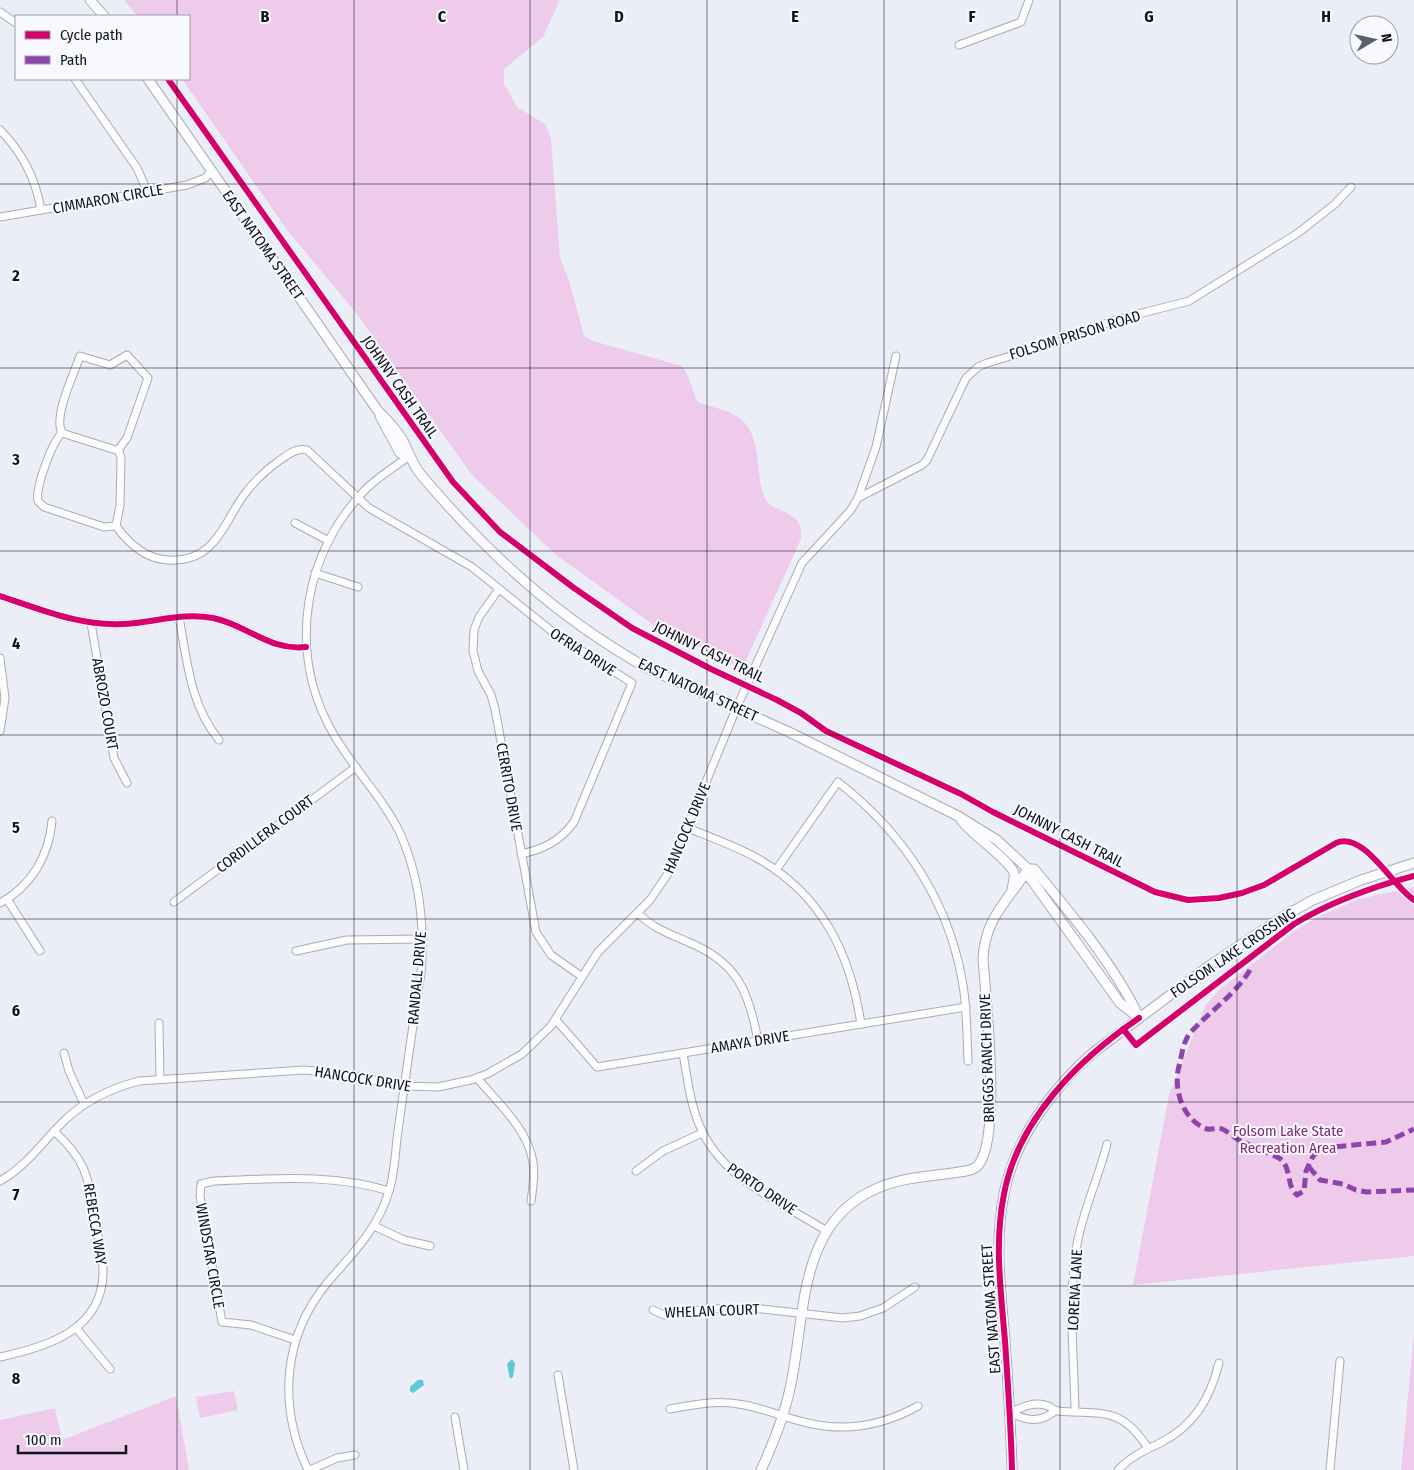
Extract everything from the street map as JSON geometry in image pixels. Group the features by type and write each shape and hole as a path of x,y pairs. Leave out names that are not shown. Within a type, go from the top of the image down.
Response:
{"main road":[{"path":"90,0 103,15"},
{"name":"EAST NATOMA STREET","path":"149,80 378,411 391,424 406,446 408,457 421,475 483,544 508,568 560,612 617,651 647,668 958,816 997,840 1028,869 1034,869 1098,952 1129,997 1139,1018 1078,1066 1053,1095 1030,1129 1016,1158 1004,1192 999,1230 999,1270 1011,1413 1012,1470"},
{"path":"958,816 970,832 1011,867 1014,878 1012,889"},
{"name":"FOLSOM LAKE CROSSING","path":"1139,1018 1209,966 1284,916 1313,900 1361,880 1414,863"},
{"name":"BRIGGS RANCH DRIVE","path":"761,1470 783,1416 791,1383 811,1265 825,1230 850,1205 881,1186 904,1180 966,1171 976,1168 980,1163 990,1136 991,1116 984,959 985,936 991,920 1028,869"}],"street":[{"path":"959,45 1021,22 1029,0"},
{"path":"0,12 15,22"},
{"path":"76,80 137,168 148,193"},
{"path":"0,130 14,146 30,173 41,210"},
{"name":"CIMMARON CIRCLE","path":"0,216 148,193 196,183 212,171"},
{"name":"FOLSOM PRISON ROAD","path":"858,498 922,465 927,460 966,378 978,367 1061,341 1100,324 1189,300 1298,233 1323,214 1351,187"},
{"path":"62,432 118,450 122,458 120,505 116,526 110,528 44,507 38,501 38,491 55,442 62,432 59,417 80,356 110,365 127,355 148,378 127,438 118,450"},
{"name":"FOLSOM PRISON ROAD","path":"736,709 802,563 850,511 858,498 876,448 896,356"},
{"name":"OFRIA DRIVE","path":"116,526 135,547 150,556 174,560 193,556 216,541 243,496 259,477 293,451 302,449 312,453 359,498 383,517 472,567 573,647 632,683 574,822 566,833 549,846 521,854"},
{"name":"RANDALL DRIVE","path":"309,1470 294,1436 288,1402 288,1374 295,1340 312,1304 374,1226 390,1191 394,1174 404,1086 421,973 423,939 419,893 407,850 383,802 341,746 324,716 312,684 306,647 307,612 315,573 329,541 367,488 408,457"},
{"path":"295,524 329,541"},
{"path":"315,573 358,587"},
{"name":"CERRITO DRIVE","path":"500,589 478,617 474,630 473,651 478,672 494,702 534,925 538,938 556,960 582,976"},
{"path":"0,596 62,616 91,623 121,624 179,617 213,618 280,646 306,647"},
{"path":"179,617 195,699 205,721 219,740"},
{"name":"ABROZO COURT","path":"91,623 114,758 126,783"},
{"path":"0,658 6,698 0,731"},
{"name":"HANCOCK DRIVE","path":"0,1181 23,1165 54,1131 84,1104 126,1084 160,1079 321,1071 404,1086 438,1087 477,1078 508,1064 543,1035 556,1020 598,952 638,913 669,872 736,709"},
{"name":"CORDILLERA COURT","path":"174,902 356,766"},
{"path":"776,870 838,782 881,819 920,868 936,898 950,931 961,972 966,1007 968,1061"},
{"path":"40,951 3,901 26,883 41,862 47,847 52,821"},
{"path":"688,828 743,851 776,870 812,904 836,938 854,984 861,1024"},
{"path":"638,913 654,927 701,947 725,964 746,992 758,1041"},
{"path":"296,951 347,940 423,939"},
{"name":"AMAYA DRIVE","path":"556,1020 597,1067 966,1007"},
{"path":"159,1023 160,1079"},
{"path":"64,1053 69,1072 84,1104"},
{"name":"PORTO DRIVE","path":"683,1053 692,1104 702,1133 720,1161 736,1175 825,1230"},
{"path":"477,1078 519,1129 529,1146 534,1167 531,1201"},
{"name":"REBECCA WAY","path":"0,1357 49,1345 76,1328 90,1313 99,1294 103,1274 102,1258 85,1169 75,1151 54,1131"},
{"path":"636,1171 663,1150 702,1133"},
{"name":"LORENA LANE","path":"1075,1411 1073,1347 1075,1258 1084,1217 1108,1144"},
{"name":"WINDSTAR CIRCLE","path":"295,1340 251,1325 222,1322 200,1196 201,1184 214,1181 321,1178 339,1179 390,1191"},
{"path":"374,1226 404,1240 430,1246"},
{"name":"WHELAN COURT","path":"653,1310 664,1315 734,1307 843,1318 860,1316 894,1303 915,1287"},
{"path":"76,1328 110,1369"},
{"path":"1330,1470 1340,1361"},
{"path":"1118,1470 1148,1448 1180,1430 1198,1413 1211,1390 1219,1362"},
{"path":"558,1375 574,1470"},
{"path":"670,1409 724,1402 750,1406 823,1426 849,1427 879,1422 918,1406"},
{"path":"1011,1413 1025,1406 1046,1405 1055,1411 1098,1412 1122,1420 1137,1433 1148,1448"},
{"path":"1011,1413 1027,1420 1045,1418 1055,1411"},
{"path":"455,1417 464,1470"},
{"path":"309,1470 336,1458 355,1455"}],"green space":[{"path":"124,0 560,0 543,37 504,69 504,84 517,107 545,124 551,138 560,258 569,280 584,336 593,341 682,366 698,402 734,415 744,422 750,430 756,448 764,496 773,507 792,516 801,528 801,539 742,669 652,624 556,555 472,475 357,314 287,230 183,80 190,80 190,15 136,15"},
{"name":"Folsom Lake State Recreation Area","path":"1414,887 1414,1256 1133,1285 1169,1095 1205,1006 1220,989 1297,929 1324,914 1359,899"},
{"path":"1414,1333 1414,1470 1401,1470"},
{"path":"234,1391 238,1410 200,1418 196,1397"},
{"path":"176,1396 189,1470 0,1470 0,1420 55,1408 62,1440"}],"water":[{"path":"512,1359 515,1364 513,1377 510,1379 507,1364"},
{"path":"418,1380 423,1380 424,1385 413,1393 410,1391 410,1387"}],"marked path":[{"path":"1250,970 1222,1003 1197,1025 1186,1040 1177,1075 1177,1084 1181,1102 1198,1125 1207,1129 1218,1128 1227,1131 1238,1140 1279,1158 1286,1166 1291,1187 1297,1195 1304,1191 1306,1171 1313,1156 1322,1148 1386,1142 1414,1129"},
{"path":"1309,1167 1320,1180 1343,1184 1356,1190 1367,1192 1414,1190"}],"cycle path":[{"name":"JOHNNY CASH TRAIL","path":"169,80 453,482 500,532 574,588 632,628 711,669 777,700 801,713 826,731 961,794 993,812 1155,892 1188,900 1219,898 1242,893 1264,885 1336,843 1346,841 1357,845 1367,852 1405,893 1414,900"},
{"path":"0,596 60,616 106,624 201,616 225,621 280,645 306,647"},
{"path":"1123,1029 1136,1045 1294,924 1352,896 1414,876"},
{"path":"1012,1470 999,1249 1001,1212 1011,1167 1037,1116 1054,1093 1095,1052 1139,1018"}]}
